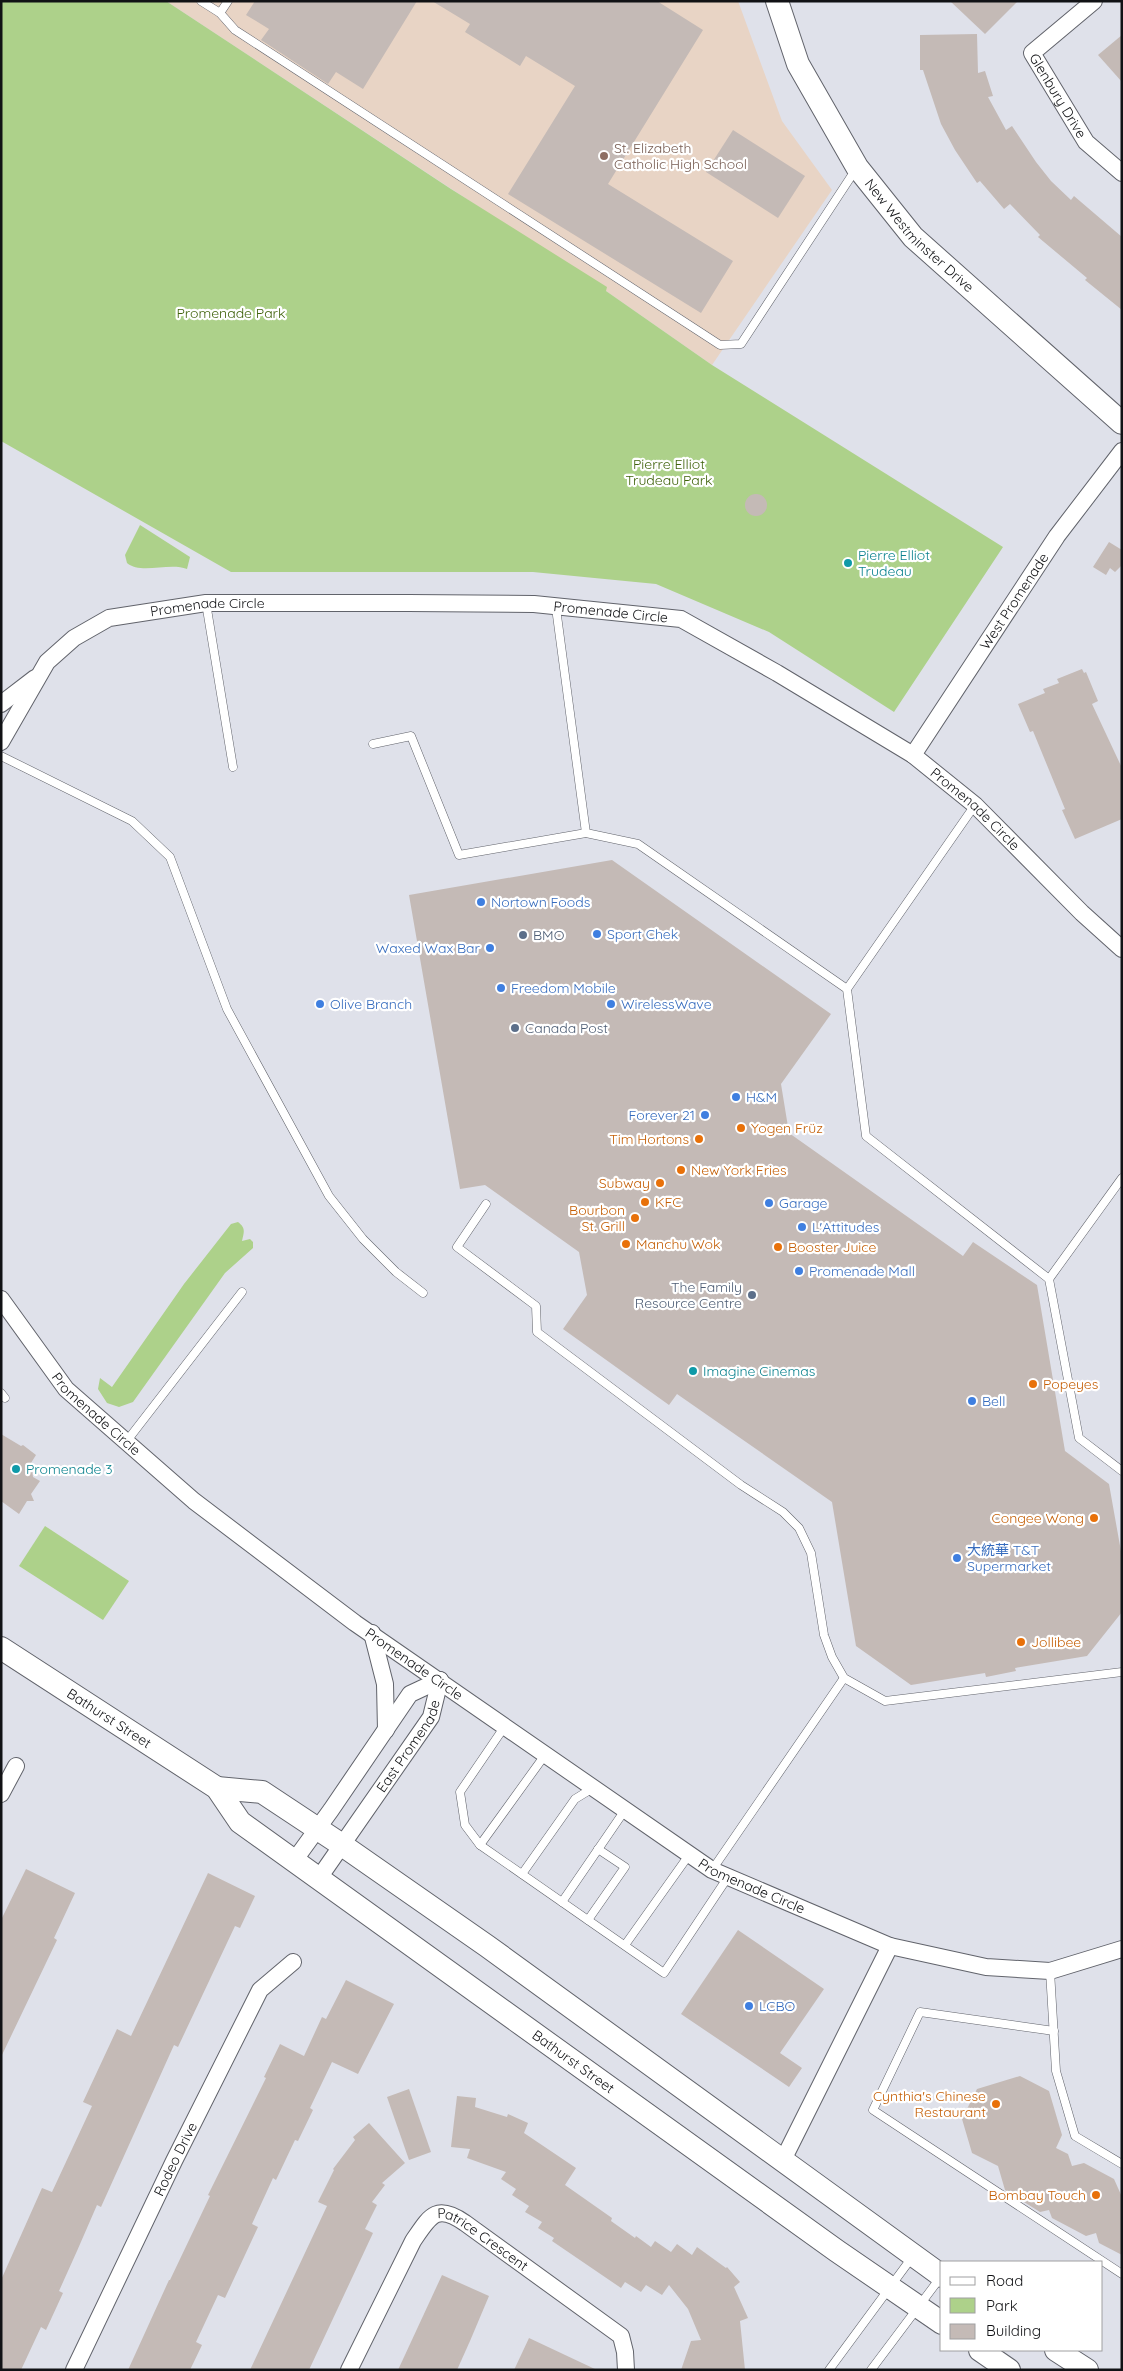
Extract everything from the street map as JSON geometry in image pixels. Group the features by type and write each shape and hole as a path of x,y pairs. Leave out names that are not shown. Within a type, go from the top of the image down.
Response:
{"main road":[{"name":"New Westminster Drive","path":"777,1 798,64 857,167 913,237 1122,423"},
{"name":"Bathurst Street","path":"1,1648 217,1788 240,1822 836,2251 940,2322"},
{"name":"Bathurst Street","path":"217,1788 262,1792 342,1844 487,1946 782,2162 914,2254 940,2274"},
{"path":"981,2351 1009,2370"},
{"path":"1058,2351 1088,2370"}],"street":[{"name":"Glenbury Drive","path":"1094,1 1032,53 1086,142 1122,173"},
{"name":"West Promenade","path":"913,755 1057,536 1122,451"},
{"name":"Promenade Circle","path":"1,742 47,662 74,638 108,618 206,603 534,604 556,608 681,619 777,673 913,755 975,805 1082,913 1122,949"},
{"name":"Promenade Circle","path":"1,704 41,673"},
{"name":"Promenade Circle","path":"1,1299 66,1389 194,1501 372,1633 712,1870 890,1946 986,1968 1050,1971 1122,1949"},
{"path":"372,1633 385,1684 386,1730"},
{"name":"East Promenade","path":"294,1861 410,1694 440,1680"},
{"name":"East Promenade","path":"319,1878 432,1717 440,1680"},
{"path":"1,1794 16,1766"},
{"path":"782,2162 890,1946"},
{"name":"Rodeo Drive","path":"74,2370 174,2161 260,1990 293,1962"},
{"name":"Patrice Crescent","path":"349,2370 413,2241 426,2222 438,2213 443,2212 450,2213 465,2222 620,2336 625,2352 626,2370"}],"lane":[{"path":"201,1 220,13 236,30 720,344 741,344 857,167"},
{"path":"220,13 228,1"},
{"path":"206,603 233,767"},
{"path":"556,608 586,833"},
{"path":"373,744 411,736 459,855 586,833 638,844 847,989"},
{"path":"1,756 132,820 170,857 228,1009 329,1196 363,1239 396,1272 423,1293"},
{"path":"975,805 847,989 866,1136 1049,1278 1079,1438 1122,1471"},
{"path":"1049,1278 1122,1178"},
{"path":"486,1204 457,1247 536,1306 537,1332 741,1485 783,1512 799,1528 811,1553 824,1635 832,1657 844,1678 885,1701 1122,1672"},
{"path":"126,1442 242,1292"},
{"path":"712,1870 844,1678"},
{"path":"505,1726 460,1792 465,1825 480,1845 664,1972 728,1877"},
{"path":"480,1845 545,1755"},
{"path":"522,1874 575,1799 593,1788"},
{"path":"562,1902 625,1810"},
{"path":"588,1920 625,1867 598,1849"},
{"path":"625,1945 689,1855"},
{"path":"1050,1971 1056,2071 1075,2136 1122,2164"},
{"path":"1054,2031 920,2012 873,2110 1102,2261"},
{"path":"829,2370 914,2254"},
{"path":"1103,2261 1122,2274"},
{"path":"871,2370 917,2306 940,2278"}],"shaded area":[{"name":"St. Elizabeth Catholic High School","path":"166,1 738,1 782,121 832,190 712,365 593,282"}],"green space":[{"name":"Promenade Park","path":"1,1 166,1 451,189 607,287 606,291 712,365 1003,547 894,712 769,632 656,584 533,572 231,572 1,441"},
{"path":"140,525 190,557 187,569 180,567 140,568 127,563 125,555"},
{"path":"238,1222 243,1228 242,1241 250,1239 253,1242 253,1248 225,1273 133,1402 119,1407 107,1403 98,1389 100,1378 112,1387 184,1284 231,1224"},
{"path":"45,1526 129,1581 103,1620 19,1566"}],"building":[{"path":"255,1 417,1 363,89 336,72 328,84 261,40 269,29 246,15"},
{"path":"432,1 657,1 703,30 608,184 733,261 701,313 508,194 575,86 526,56 520,66 465,32 470,24"},
{"path":"950,1 1018,1 985,34"},
{"path":"977,34 978,73 985,71 993,96 988,97 1006,130 1012,126 1051,181 1071,200 1074,196 1122,237 1122,310 1085,280 1087,278 1038,237 1040,235 1010,204 1004,209 980,181 977,183 955,150 941,124 923,70 920,70 920,35"},
{"path":"1122,35 1122,82 1098,55"},
{"path":"733,130 805,176 778,218 706,172"},
{"path":"756,494 764,497 767,505 764,513 756,516 748,513 745,505 748,497"},
{"path":"1109,542 1122,550 1122,565 1115,572 1110,568 1106,575 1093,567"},
{"path":"1082,669 1084,673 1086,672 1098,701 1092,704 1122,768 1122,819 1075,839 1062,810 1065,809 1033,731 1030,732 1018,704 1045,693 1043,689 1059,683 1057,679"},
{"name":"Promenade Mall","path":"612,860 831,1014 781,1084 789,1133 963,1256 973,1242 1037,1285 1065,1451 1109,1484 1122,1557 1122,1612 1087,1656 1015,1668 1016,1671 986,1677 985,1673 911,1685 856,1646 832,1502 677,1394 669,1405 563,1329 587,1295 579,1252 485,1185 460,1189 409,895"},
{"name":"Promenade 3","path":"1,1434 21,1446 23,1445 36,1455 31,1463 33,1477 40,1481 31,1494 34,1501 27,1501 19,1514 1,1501"},
{"path":"26,1869 75,1893 54,1938 57,1940 1,2057 1,1920"},
{"path":"208,1873 255,1896 240,1928 235,1926 178,2047 174,2045 101,2207 97,2205 59,2291 63,2293 46,2330 41,2327 21,2370 1,2370 1,2280 42,2188 52,2192 92,2106 83,2102 117,2029 131,2036"},
{"name":"LCBO","path":"738,1930 824,1989 780,2053 802,2068 789,2087 681,2014"},
{"path":"346,1980 394,2004 358,2074 332,2062 310,2108 313,2110 298,2141 295,2140 276,2180 273,2178 252,2224 258,2227 225,2298 218,2295 196,2342 202,2345 190,2370 128,2370 210,2196 208,2195 266,2078 264,2077 280,2044 304,2056 322,2017 326,2019"},
{"path":"1020,2076 1049,2091 1062,2135 1056,2148 1068,2154 1072,2166 1084,2163 1114,2179 1122,2197 1122,2255 1099,2243 1096,2233 1086,2236 1052,2218 1049,2210 1040,2212 1005,2190 998,2166 972,2153 962,2119 977,2089"},
{"path":"409,2089 431,2152 409,2160 387,2097"},
{"path":"457,2096 476,2098 475,2107 507,2117 508,2114 528,2123 524,2133 576,2168 565,2185 612,2218 611,2221 635,2238 636,2236 651,2247 655,2241 671,2252 677,2244 692,2255 697,2247 727,2267 740,2282 734,2287 748,2318 740,2321 745,2370 681,2370 691,2341 701,2340 688,2309 669,2285 662,2295 646,2285 641,2292 625,2282 621,2288 552,2241 554,2238 538,2228 542,2222 525,2212 529,2206 512,2195 516,2189 501,2179 506,2172 467,2158 470,2149 451,2147"},
{"path":"369,2123 405,2163 382,2183 385,2185 372,2202 377,2205 365,2229 373,2233 309,2370 250,2370 327,2206 318,2202 333,2169 355,2140 353,2137"},
{"path":"442,2275 489,2296 457,2370 398,2370"},
{"path":"529,2338 597,2370 514,2370"}],"place":[{"name":"St. Elizabeth Catholic High School","path":"604,156"},
{"name":"Pierre Elliot Trudeau","path":"848,563"},
{"name":"Nortown Foods","path":"481,902"},
{"name":"Sport Chek","path":"597,934"},
{"name":"BMO","path":"523,935"},
{"name":"Waxed Wax Bar","path":"490,948"},
{"name":"Freedom Mobile","path":"501,988"},
{"name":"Olive Branch","path":"320,1004"},
{"name":"WirelessWave","path":"611,1004"},
{"name":"Canada Post","path":"515,1028"},
{"name":"H&M","path":"736,1097"},
{"name":"Forever 21","path":"705,1115"},
{"name":"Yogen Früz","path":"741,1128"},
{"name":"Tim Hortons","path":"699,1139"},
{"name":"New York Fries","path":"681,1170"},
{"name":"Subway","path":"660,1183"},
{"name":"KFC","path":"645,1202"},
{"name":"Garage","path":"769,1203"},
{"name":"Bourbon St. Grill","path":"635,1218"},
{"name":"L'Attitudes","path":"802,1227"},
{"name":"Manchu Wok","path":"626,1244"},
{"name":"Booster Juice","path":"778,1247"},
{"name":"Promenade Mall","path":"799,1271"},
{"name":"The Family Resource Centre","path":"752,1295"},
{"name":"Imagine Cinemas","path":"693,1371"},
{"name":"Popeyes","path":"1033,1384"},
{"name":"Bell","path":"972,1401"},
{"name":"Promenade 3","path":"16,1469"},
{"name":"Congee Wong","path":"1094,1518"},
{"name":"大統華 T&T Supermarket","path":"957,1558"},
{"name":"Jollibee","path":"1021,1642"},
{"name":"LCBO","path":"749,2006"},
{"name":"Cynthia's Chinese Restaurant","path":"996,2104"},
{"name":"Bombay Touch","path":"1096,2195"}],"park label":[{"name":"Pierre Elliot Trudeau Park","path":"669,472"}]}
